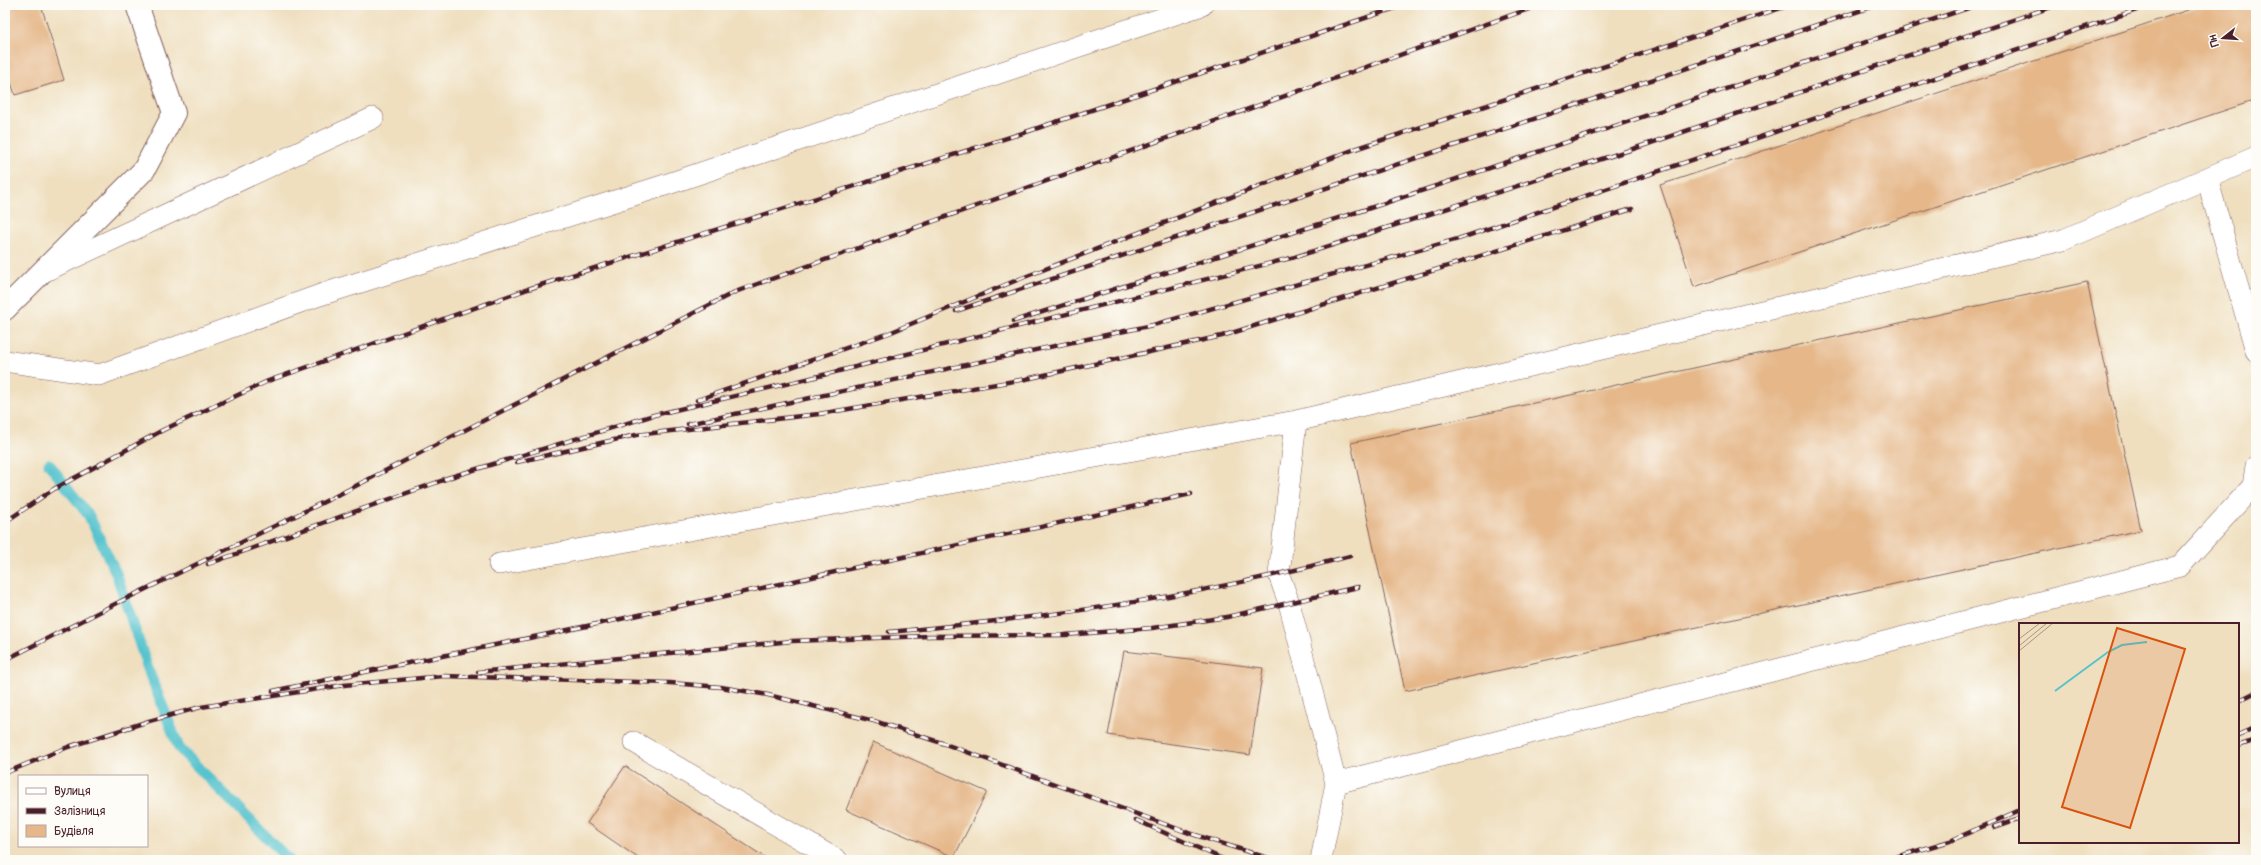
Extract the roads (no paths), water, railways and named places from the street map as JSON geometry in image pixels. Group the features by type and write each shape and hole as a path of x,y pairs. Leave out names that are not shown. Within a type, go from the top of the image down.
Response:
{"street":[{"path":"5,309 45,271 144,170 174,113 137,5"}],"lane":[{"path":"5,361 99,375 320,295 662,186 1202,5"},
{"path":"45,271 373,118"},
{"path":"499,564 1296,422 2063,240 2256,157"},
{"path":"2207,178 2256,350"},
{"path":"1296,422 1280,575 1289,603 1336,783 1322,860"},
{"path":"1336,783 2180,566 2253,486 2256,466"},
{"path":"634,742 836,860"}],"waterway":[{"path":"49,464 89,516 116,573 149,672 179,748 289,860"}],"railway":[{"path":"5,522 54,489 163,430 268,381 528,289 1023,133 1404,5"},
{"path":"5,660 109,607 334,497 735,292 1540,5"},
{"path":"697,400 889,333 1022,278 1355,149 1790,5"},
{"path":"956,311 1877,5"},
{"path":"1014,321 1370,208 1977,5"},
{"path":"444,479 654,415 807,379 1295,257 1636,148 2057,5"},
{"path":"688,424 1153,325 1458,239 2151,5"},
{"path":"517,462 636,435 819,414 1026,379 1222,336 1632,209"},
{"path":"208,564 449,478"},
{"path":"273,691 616,620 1191,494"},
{"path":"889,632 1005,620 1121,604 1236,583 1350,556"},
{"path":"478,672 792,641 930,636 1065,635 1152,628 1227,617 1358,587"},
{"path":"5,773 68,747 149,721 201,707 344,685 444,676 670,683 721,687 768,695 874,721 945,744 1189,833 1274,860"},
{"path":"2239,700 2256,692"},
{"path":"2239,735 2256,727"},
{"path":"2239,746 2256,740"},
{"path":"1886,860 1950,841 2019,810"},
{"path":"1994,827 2019,818"},
{"path":"1136,820 1225,860"}]}
